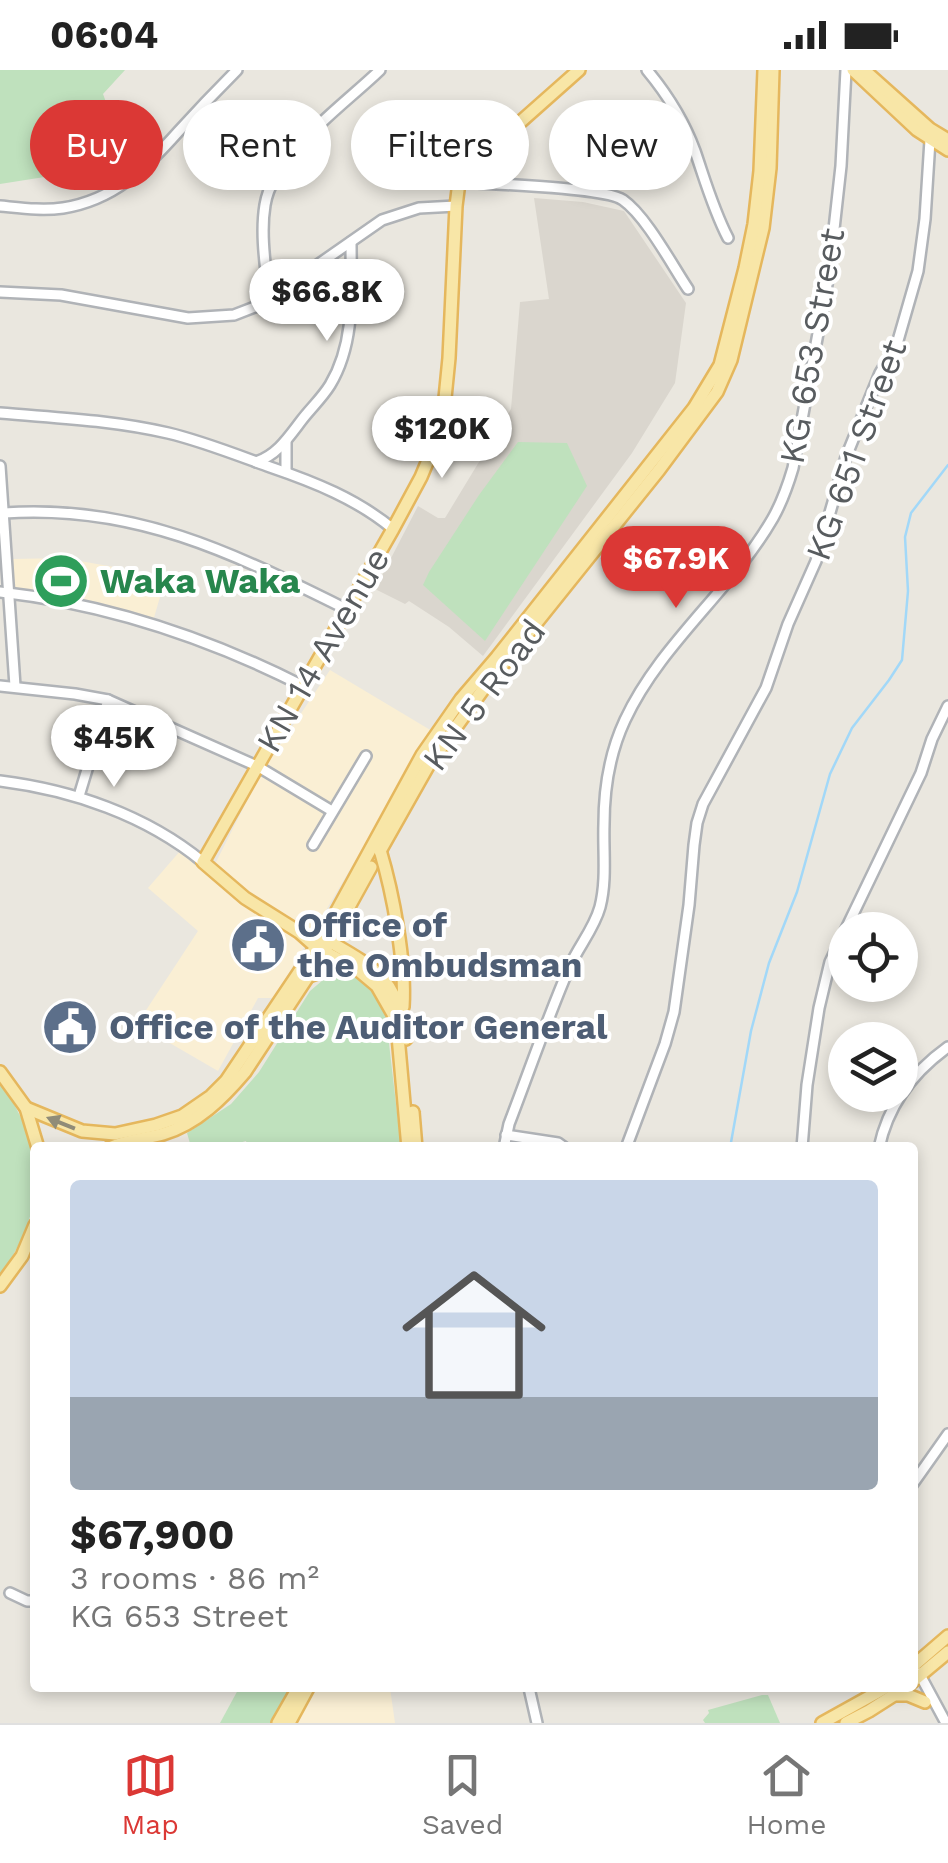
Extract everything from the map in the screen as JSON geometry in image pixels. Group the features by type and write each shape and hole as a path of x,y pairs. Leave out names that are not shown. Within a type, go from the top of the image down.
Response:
{"main road":[{"path":"529,114 579,70"},
{"name":"KN 5 Road","path":"323,945 422,755 461,699 694,408 716,374 754,224 764,70"},
{"name":"KN 5 Road","path":"323,945 428,766 484,688 717,392 731,360 763,228 770,168 773,70"},
{"path":"850,70 930,140 948,150"},
{"path":"864,70 930,129 948,140"},
{"name":"KN 14 Avenue","path":"203,862 421,478 436,441 449,358 459,190"},
{"path":"380,850 389,879 403,976 402,1016 415,1142"},
{"path":"203,862 245,898 298,932 379,975 396,994 402,1016"},
{"path":"323,945 368,977 394,1014 407,1142"},
{"path":"26,1108 82,1131 100,1134 136,1130 177,1118 226,1081 309,976 323,945"},
{"path":"122,1142 165,1133 204,1112 231,1089 323,945"},
{"path":"309,976 344,963"},
{"path":"0,1072 26,1108 36,1142"},
{"path":"0,1286 22,1256 30,1237"},
{"path":"918,1671 948,1636"},
{"path":"918,1673 948,1652"},
{"path":"278,1723 296,1692"},
{"path":"289,1723 306,1692"},
{"path":"846,1723 889,1692"},
{"path":"822,1723 889,1692 908,1694 926,1702"}],"street":[{"path":"0,206 39,210 67,207 96,199 120,186 153,162 237,70"},
{"path":"269,298 263,219 273,180 311,134 380,70"},
{"path":"648,70 678,112 728,238"},
{"name":"KG 653 Street","path":"505,1142 570,966 600,906 605,794 624,723 657,664 735,572 772,519 794,468 829,274 850,70"},
{"name":"KG 651 Street","path":"628,1142 674,1012 697,823 703,804 766,688 816,561 846,457 875,383 897,344 910,303 922,244 930,140"},
{"path":"529,187 618,197 639,216 688,289"},
{"path":"0,292 60,295 188,318 245,312 392,215 420,208 456,206"},
{"path":"256,462 273,454 287,440 328,388 342,360 350,327 351,242"},
{"path":"0,413 110,422 195,441 286,472 363,506 392,529"},
{"path":"286,472 287,440"},
{"path":"0,466 5,593 15,686"},
{"path":"2,507 93,516 167,530 212,546 346,609"},
{"path":"5,593 119,615 218,647 303,686"},
{"path":"0,686 108,700 256,766 332,812"},
{"path":"79,796 108,700"},
{"path":"802,1142 818,1008 830,962 921,774 948,706"},
{"path":"313,846 366,756"},
{"path":"0,781 79,796 163,834 203,862"},
{"path":"918,1072 948,1047"},
{"path":"880,1142 889,1112"},
{"path":"506,1135 552,1142"},
{"path":"918,1476 948,1434"},
{"path":"10,1593 30,1600"},
{"path":"918,1684 946,1723"},
{"path":"918,1687 926,1702 938,1710"},
{"path":"530,1692 537,1723"}],"shaded area":[{"path":"534,198 583,202 624,211 686,303 675,383 632,453 483,656 409,601 405,604 375,589 418,506 445,518 511,409 520,302 549,299"},
{"path":"63,558 165,580 153,621 80,600 14,590 13,559"},
{"path":"330,670 432,731 274,998 258,998 218,1071 137,1024 198,931 148,888 181,850 211,872 260,775"},
{"path":"312,1692 391,1692 395,1723 297,1723"}],"green space":[{"path":"0,70 125,70 103,94 105,100 30,100 30,179 0,184"},
{"path":"518,442 567,443 587,486 485,641 423,585 479,495"},
{"path":"344,967 372,986 385,1009 400,1142 190,1142 187,1133 231,1104 259,1072 310,991"},
{"path":"0,1082 30,1143 30,1216 0,1277"},
{"path":"237,1692 290,1692 274,1723 220,1723"},
{"path":"768,1695 780,1723 703,1720 708,1710"}],"waterway":[{"path":"731,1142 751,1031 769,963 797,892 830,774 852,728 902,660 908,591 905,537 911,513 948,465"}],"place":[{"name":"Waka Waka","path":"61,581"},
{"name":"Office of the Ombudsman","path":"258,945"},
{"name":"Office of the Auditor General","path":"70,1027"}]}
